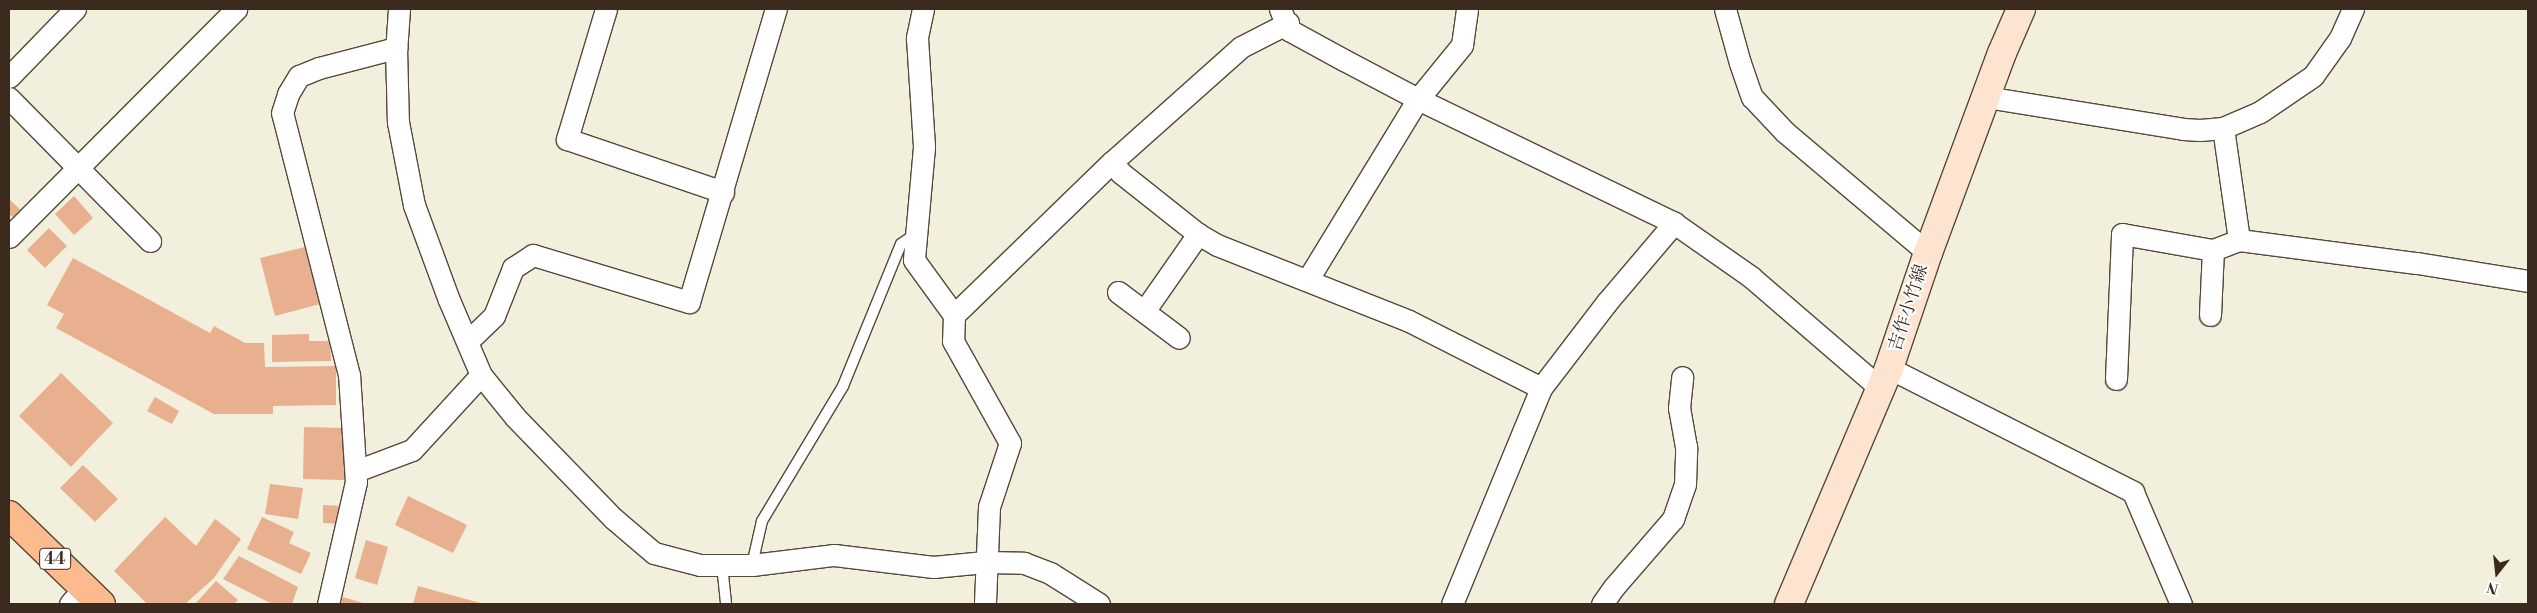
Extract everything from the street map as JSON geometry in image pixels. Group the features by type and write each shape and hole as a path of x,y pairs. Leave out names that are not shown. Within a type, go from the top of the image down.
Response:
{"main road":[{"name":"吉作小竹線","path":"1790,604 1885,378 1928,253 2021,9"},
{"name":"44","path":"9,515 86,599"}],"street":[{"path":"9,77 75,9"},
{"path":"9,238 236,9"},
{"path":"398,9 396,48 398,122 414,205 449,300 481,375 521,424 614,519 654,553 700,565 752,565 834,554 933,567 985,562 1024,563 1050,573 1092,603"},
{"path":"606,9 567,139 723,192"},
{"path":"468,341 494,316 514,268 533,255 689,302 776,9"},
{"path":"923,9 917,38 924,147 914,260 954,315 953,341 1010,443 989,507 985,562 985,604"},
{"path":"1308,280 1418,99 1462,45 1468,9"},
{"path":"1725,9 1752,97 1785,132 1928,253"},
{"path":"1986,97 2183,129 2223,128 2260,112 2313,76 2340,38 2353,9"},
{"path":"954,315 1112,162 1241,47 1284,16 1289,30 1418,99 1674,222 1885,378 2133,492 2181,604"},
{"path":"328,604 356,482 349,375 282,113 288,94 299,76 319,68 396,48"},
{"path":"9,98 150,241"},
{"path":"2223,128 2239,240"},
{"path":"1112,162 1121,173 1198,234 1217,245 1410,321 1541,388"},
{"path":"1452,604 1541,388 1607,302 1674,222"},
{"path":"1145,310 1198,234"},
{"path":"2116,379 2122,234 2213,250 2239,240 2417,263 2528,281"},
{"path":"2210,315 2213,250"},
{"path":"1118,292 1145,310 1179,338"},
{"path":"356,471 412,450 481,375"},
{"path":"1602,604 1614,587 1673,519 1685,484 1686,447 1679,408 1682,376"}],"lane":[{"path":"752,565 762,521 843,386 901,244 917,233"},
{"path":"722,565 726,604"}],"building":[{"path":"74,196 93,218 74,235 55,214"},
{"path":"9,199 24,213 17,221 9,214"},
{"path":"49,228 67,246 45,268 27,250"},
{"path":"305,247 320,304 275,316 260,258"},
{"path":"73,258 210,333 214,326 245,343 264,343 265,367 336,366 336,405 273,406 273,414 214,414 56,328 64,314 47,305"},
{"path":"309,334 309,341 330,341 331,361 272,362 272,335"},
{"path":"61,373 113,423 71,467 19,416"},
{"path":"155,397 179,411 172,424 147,411"},
{"path":"304,427 345,428 344,480 303,479"},
{"path":"83,465 118,499 95,522 60,488"},
{"path":"270,484 303,488 298,519 265,514"},
{"path":"408,496 467,525 453,553 395,525"},
{"path":"323,505 342,506 341,524 323,523"},
{"path":"165,517 196,546 215,519 241,539 214,578 185,604 147,604 114,571"},
{"path":"262,517 294,532 289,543 311,553 301,574 247,549"},
{"path":"366,540 388,547 377,585 355,578"},
{"path":"239,556 298,587 292,604 272,604 223,579"},
{"path":"216,581 238,600 234,604 195,604"},
{"path":"418,586 484,604 413,604"},
{"path":"343,597 366,604 341,604"}]}
